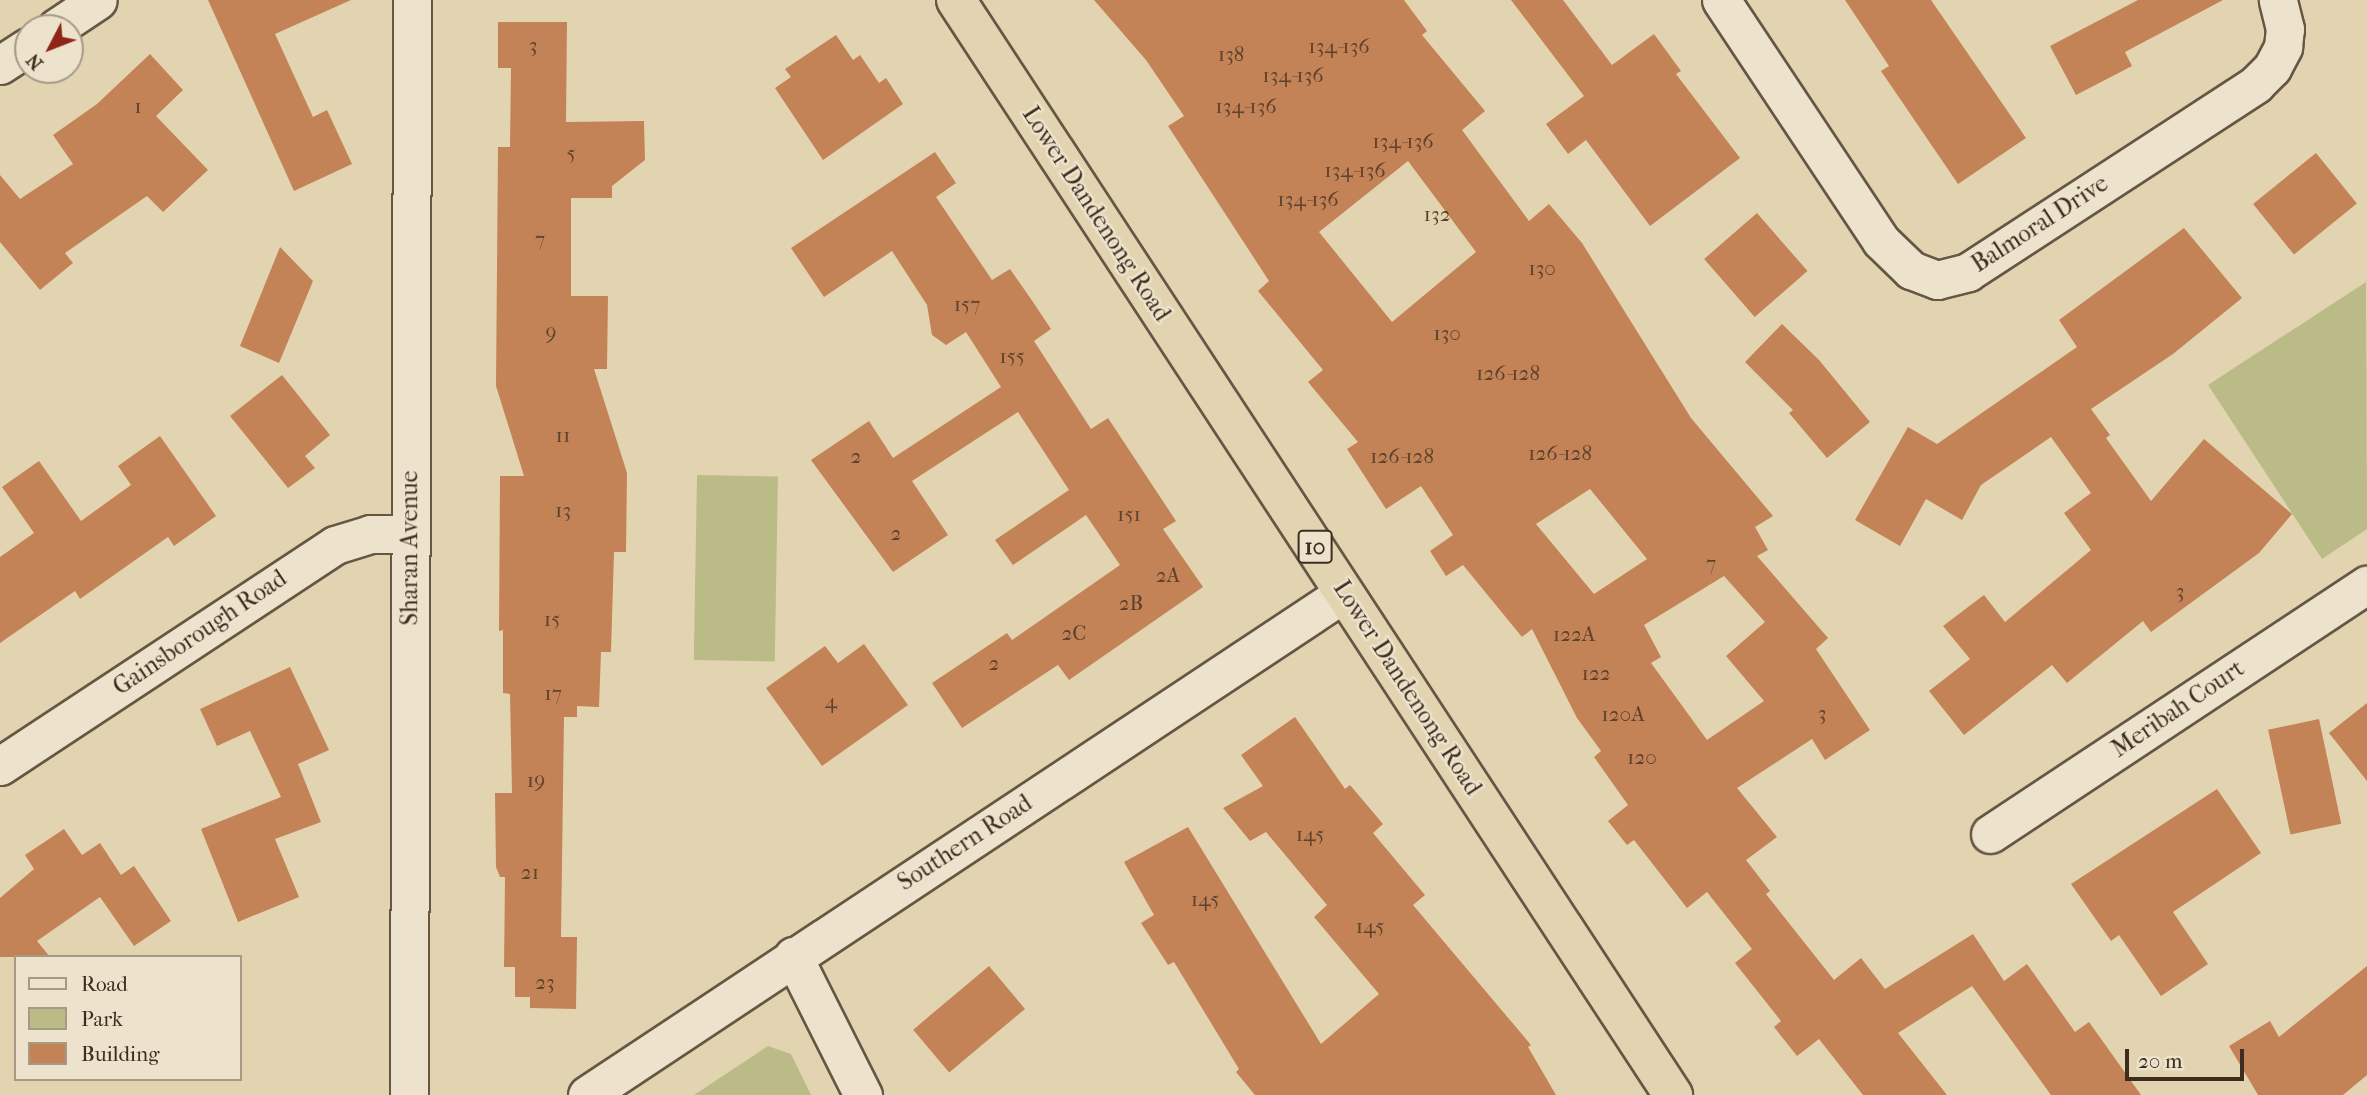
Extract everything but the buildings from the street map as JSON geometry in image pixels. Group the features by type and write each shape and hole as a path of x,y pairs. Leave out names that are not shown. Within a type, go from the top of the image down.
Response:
{"highway":[{"name":"Lower Dandenong Road","path":"956,0 1674,1095"}],"street":[{"path":"77,14 98,0"},
{"name":"Sharan Avenue","path":"409,1095 412,0"},
{"name":"Balmoral Drive","path":"1721,0 1881,241 1910,270 1937,280 1968,272 2256,84 2272,68 2283,47 2285,29 2278,0"},
{"name":"Gainsborough Road","path":"0,766 335,545 370,534 410,534"},
{"name":"Meribah Court","path":"1990,834 2367,584"},
{"name":"Southern Road","path":"587,1095 793,956 1345,593"},
{"path":"793,956 863,1095"}],"green space":[{"path":"2366,282 2367,529 2322,559 2208,385"},
{"path":"697,475 778,476 775,661 694,660"},
{"path":"768,1046 791,1054 811,1095 694,1095"}]}
